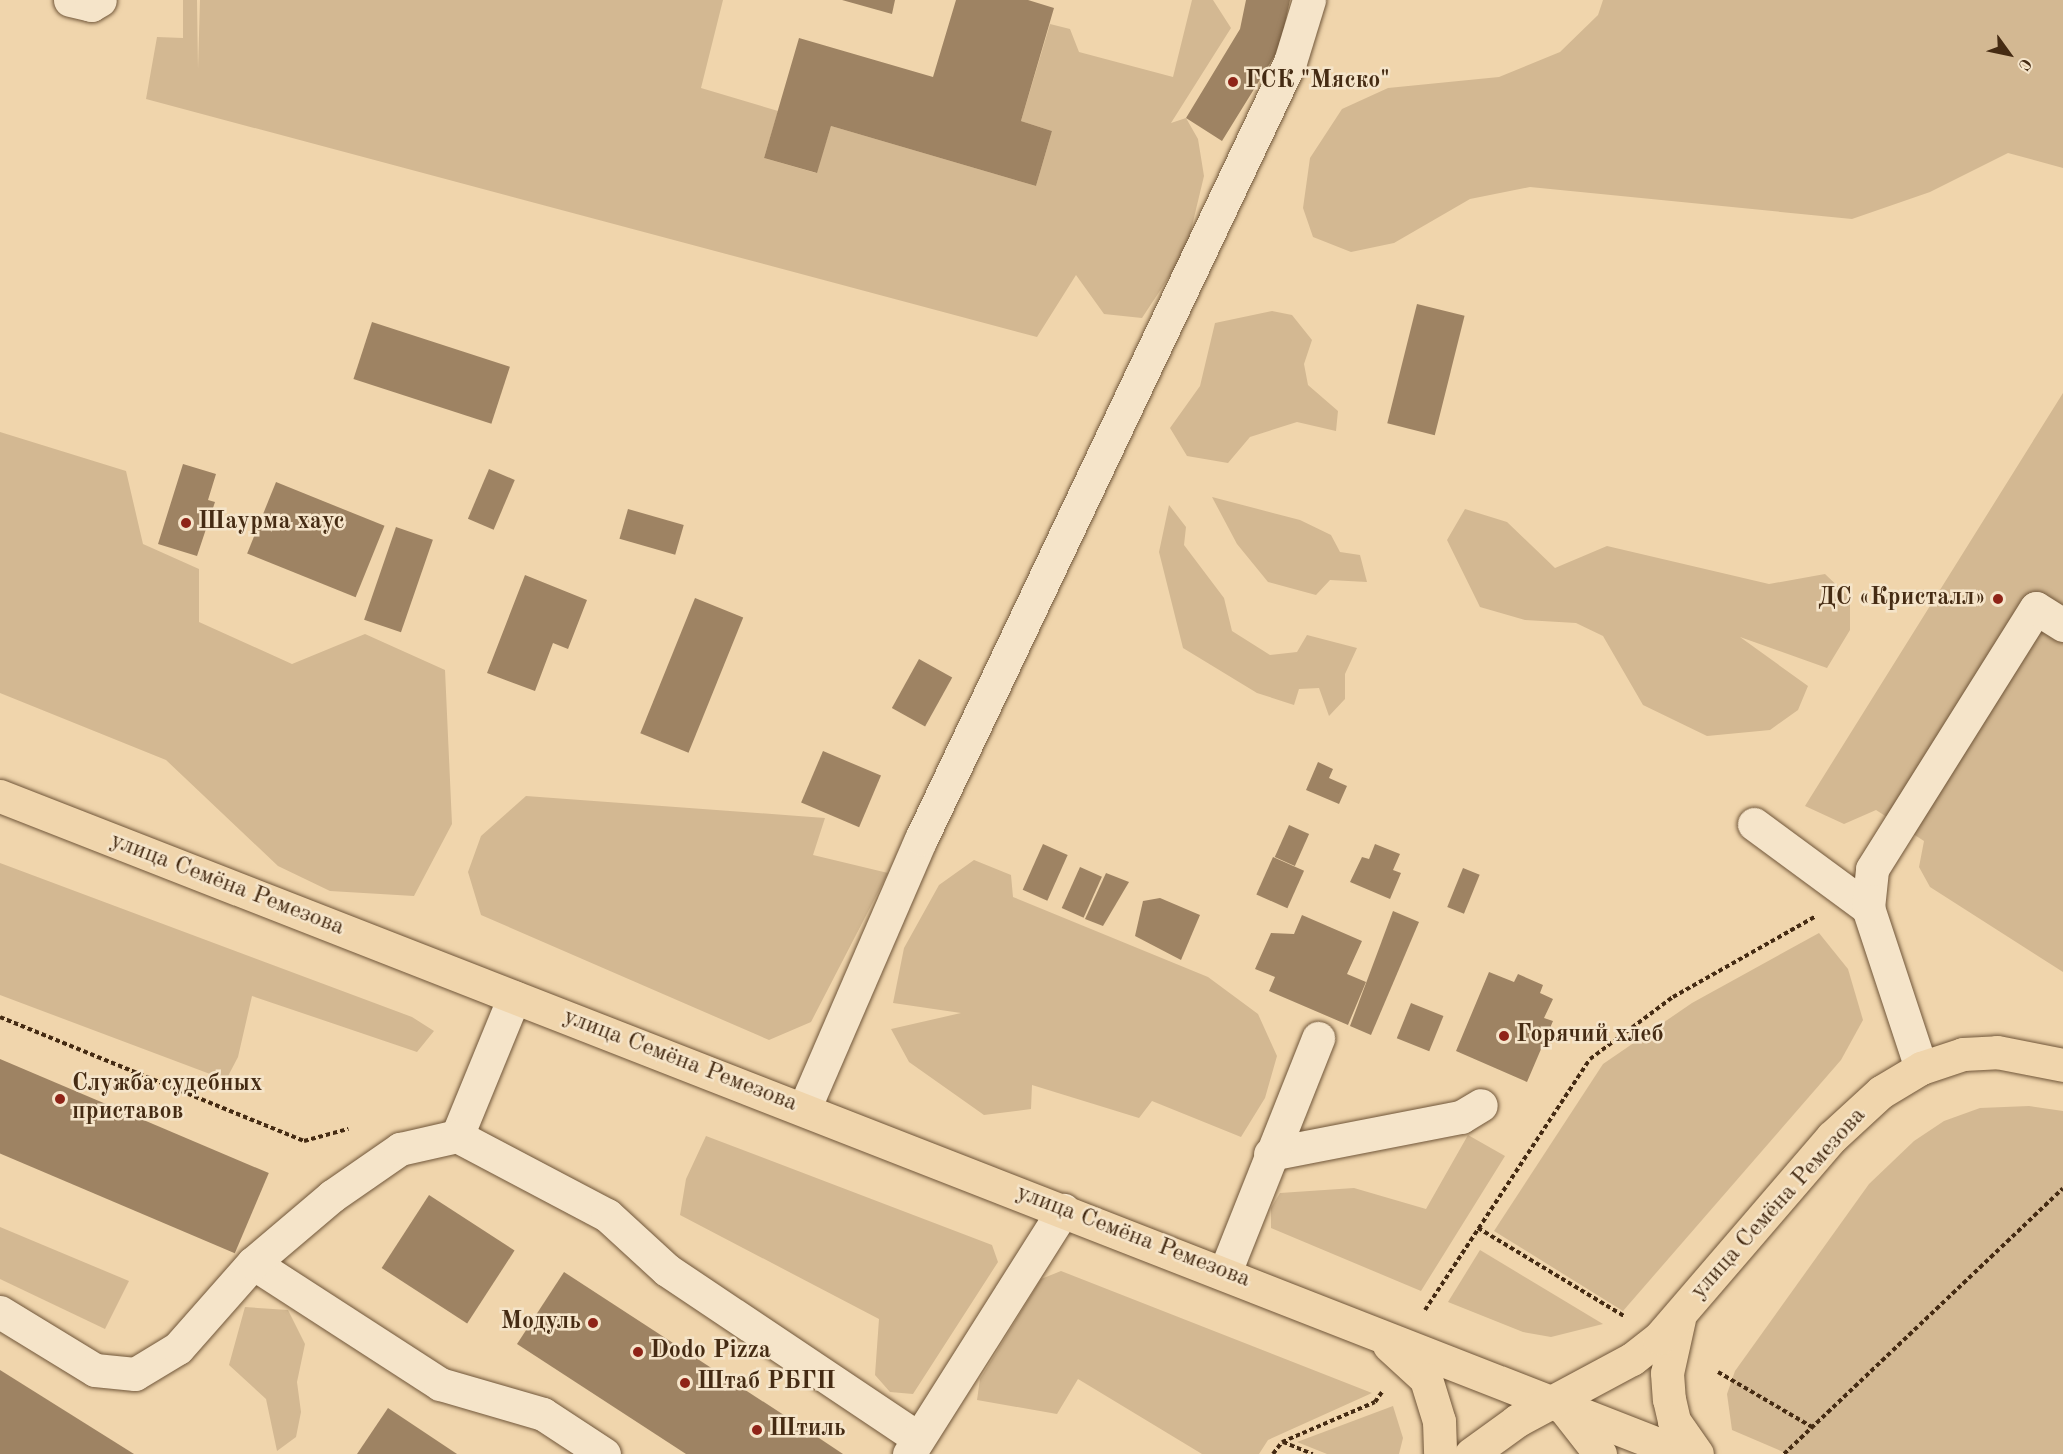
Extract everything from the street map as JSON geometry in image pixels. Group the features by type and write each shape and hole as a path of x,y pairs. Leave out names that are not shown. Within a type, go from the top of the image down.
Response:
{"main road":[{"name":"улица Семёна Ремезова","path":"0,796 1361,1325"},
{"path":"1921,1068 1962,1054 1997,1052 2063,1065"},
{"name":"улица Семёна Ремезова","path":"1471,1454 1518,1420 1557,1402 1632,1359 1679,1318 1832,1137 1881,1092 1921,1068"},
{"path":"1679,1318 1667,1373 1669,1399 1674,1421 1697,1454"},
{"path":"1361,1325 1414,1330 1557,1402 1683,1454"},
{"path":"1361,1325 1401,1353 1426,1379 1439,1421 1440,1454"},
{"path":"1557,1402 1600,1454"}],"street":[{"path":"70,0 91,5 100,0"},
{"path":"804,1109 921,839 1290,62 1309,0"},
{"path":"1860,902 1867,890 1882,846 2036,608 2063,625"},
{"path":"1754,825 1860,902 1921,1068"},
{"path":"457,1136 513,997"},
{"path":"1225,1272 1318,1038"},
{"path":"1270,1154 1461,1117 1481,1105"},
{"path":"0,1312 95,1370 135,1374 178,1348 253,1263 332,1196 400,1149 457,1136 607,1215 667,1270 914,1446 1063,1210"},
{"path":"253,1263 440,1384 543,1414 604,1454"}],"path":[{"path":"1414,1330 1478,1228 1590,1059 1673,997 1860,902"},
{"path":"0,1017 304,1141 348,1129"},
{"path":"1784,1454 2063,1188"},
{"path":"1478,1228 1627,1318"},
{"path":"1718,1372 1812,1427"},
{"path":"1273,1454 1282,1442 1375,1402 1387,1383"},
{"path":"1282,1442 1313,1454"}],"shaded area":[{"path":"183,0 197,0 198,69 200,0 723,0 701,88 778,111 764,158 816,173 831,126 1036,186 1052,131 1021,121 1050,24 1070,29 1079,52 1173,77 1192,0 1213,0 1231,28 1171,123 1186,118 1198,139 1204,176 1186,251 1142,318 1104,314 1076,275 1037,337 146,99 157,37 183,38"},
{"path":"1603,0 2063,0 2063,168 2008,153 1930,192 1852,219 1530,187 1470,199 1394,243 1351,252 1313,237 1303,208 1310,158 1342,109 1388,88 1499,77 1560,52 1598,15"},
{"path":"1272,311 1292,315 1312,340 1304,364 1308,385 1338,411 1336,431 1297,422 1250,437 1228,463 1187,456 1170,428 1200,386 1215,323"},
{"name":"ДС «Кристалл»","path":"2063,393 2063,972 1930,887 1919,867 1924,841 1876,810 1844,824 1805,806"},
{"path":"0,432 126,471 143,544 199,569 199,622 292,664 365,634 445,670 452,824 414,896 330,891 278,866 166,760 0,693"},
{"path":"1212,497 1300,520 1331,535 1340,552 1360,555 1367,582 1330,580 1316,595 1268,582 1237,544"},
{"path":"1169,505 1186,527 1184,545 1224,598 1232,631 1270,655 1297,652 1307,635 1357,648 1345,674 1345,699 1329,716 1319,688 1299,689 1294,705 1257,693 1183,648 1159,552"},
{"path":"1465,509 1507,522 1555,568 1607,546 1769,584 1825,574 1850,598 1850,630 1827,668 1740,637 1808,686 1798,710 1770,730 1707,736 1643,705 1603,636 1576,623 1525,620 1480,607 1447,540"},
{"path":"526,796 825,818 813,855 888,873 811,1022 769,1040 481,915 468,872 481,836"},
{"path":"974,860 1011,875 1013,897 1208,977 1258,1014 1277,1056 1265,1098 1241,1137 1152,1101 1139,1118 1032,1085 1031,1109 984,1115 909,1062 891,1029 961,1013 893,1003 904,948 939,885"},
{"path":"0,863 412,1017 434,1031 417,1052 252,996 238,1057 226,1080 0,995"},
{"path":"1819,933 1848,969 1863,1020 1841,1060 1623,1311 1494,1231 1603,1064 1692,1003"},
{"path":"2029,1106 2063,1111 2063,1454 1788,1454 1732,1430 1727,1394 1735,1371 1869,1184 1914,1141 1944,1121 1980,1108"},
{"path":"1468,1135 1505,1156 1421,1291 1271,1228 1271,1208 1280,1193 1354,1188 1426,1209"},
{"path":"706,1136 992,1245 998,1262 913,1394 890,1392 875,1375 879,1319 680,1215 686,1179"},
{"path":"0,1227 129,1281 105,1329 0,1279"},
{"path":"1480,1250 1603,1324 1551,1337 1523,1332 1448,1302"},
{"path":"1061,1271 1372,1393 1268,1440 1259,1454 1202,1454 1078,1379 1057,1414 977,1400 980,1379 1041,1279"},
{"path":"245,1307 288,1310 305,1344 297,1382 301,1412 296,1437 277,1451 266,1399 229,1365"},
{"path":"1393,1406 1403,1438 1399,1454 1327,1454 1297,1442"}],"building":[{"path":"842,0 895,0 892,14"},
{"path":"956,0 1028,0 1054,8 1021,121 1052,131 1036,186 831,126 817,173 764,158 799,38 933,77"},
{"name":"ГСК \"Мяско\"","path":"1246,0 1290,0 1280,47 1222,141 1186,118 1240,29"},
{"path":"1417,304 1465,316 1435,435 1387,423"},
{"path":"372,322 510,367 491,424 353,379"},
{"name":"Шаурма хаус","path":"183,464 216,474 208,500 215,502 197,556 158,544"},
{"path":"489,469 515,480 494,530 468,519"},
{"path":"276,482 384,526 356,597 247,553"},
{"path":"628,509 684,525 675,555 619,539"},
{"path":"396,527 433,540 401,632 364,620"},
{"path":"525,575 587,600 568,649 553,643 535,691 487,673"},
{"path":"695,598 743,617 689,753 640,733"},
{"path":"919,659 952,677 925,726 892,708"},
{"path":"823,751 881,776 859,827 801,803"},
{"path":"1318,762 1333,769 1329,778 1347,786 1339,804 1306,790"},
{"path":"1289,825 1309,834 1295,866 1275,857"},
{"path":"1043,844 1068,855 1047,901 1023,890"},
{"path":"1375,844 1400,854 1393,870 1401,873 1390,899 1350,882 1362,857 1369,859"},
{"path":"1273,857 1304,871 1287,908 1256,894"},
{"path":"1080,867 1102,877 1084,918 1062,908"},
{"path":"1463,868 1480,875 1464,914 1447,907"},
{"path":"1106,873 1129,882 1103,926 1085,919"},
{"path":"1160,898 1200,915 1181,960 1135,936 1143,901"},
{"path":"1393,911 1419,922 1371,1035 1350,1026"},
{"path":"1302,915 1362,941 1347,974 1366,982 1348,1025 1269,991 1275,977 1255,969 1271,933 1294,934"},
{"name":"Горячий хлеб","path":"1489,972 1514,982 1518,974 1543,985 1540,993 1553,999 1544,1018 1553,1021 1527,1082 1456,1051"},
{"path":"1411,1003 1443,1016 1429,1051 1397,1038"},
{"path":"0,1059 269,1173 235,1253 0,1154"},
{"path":"429,1195 515,1251 467,1324 382,1268"},
{"path":"564,1272 843,1454 686,1454 517,1344"},
{"path":"0,1370 134,1454 0,1454"},
{"path":"388,1408 457,1454 357,1454"}],"place":[{"name":"ГСК \"Мяско\"","path":"1233,82"},
{"name":"Шаурма хаус","path":"186,523"},
{"name":"ДС «Кристалл»","path":"1998,599"},
{"name":"Горячий хлеб","path":"1504,1036"},
{"name":"Служба судебных приставов","path":"60,1099"},
{"name":"Модуль","path":"593,1323"},
{"name":"Dodo Pizza","path":"638,1352"},
{"name":"Штаб РБГП","path":"685,1383"},
{"name":"Штиль","path":"757,1430"}]}
